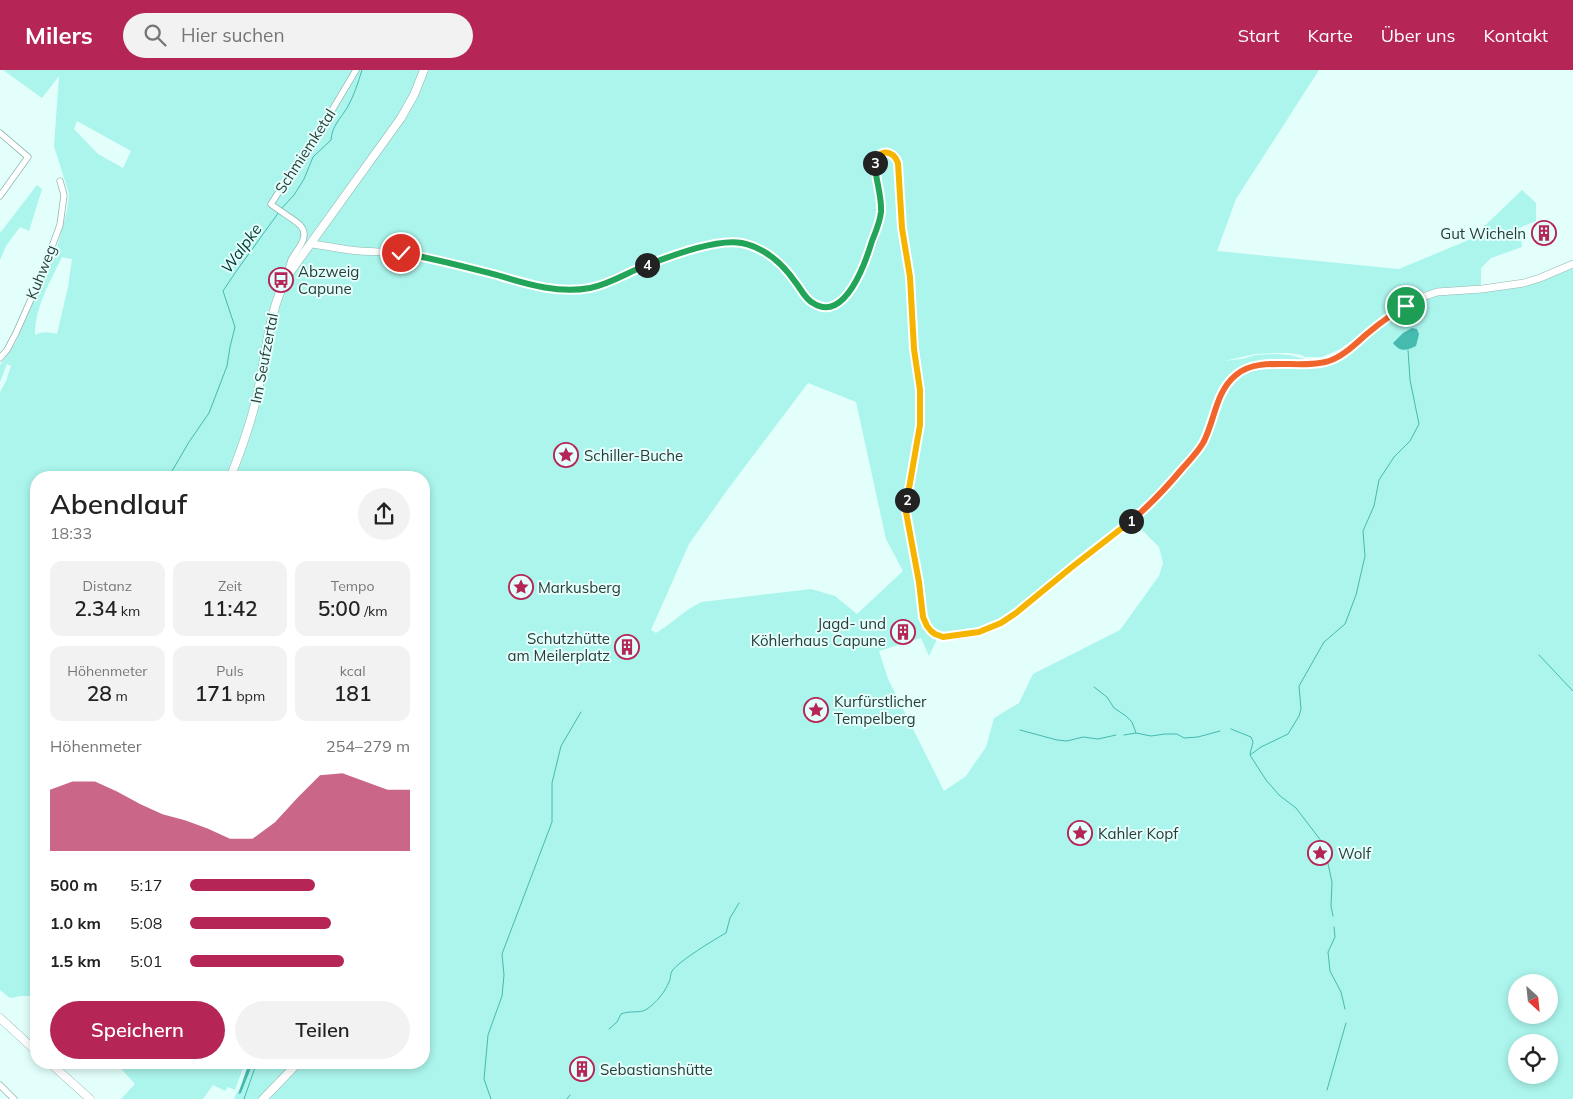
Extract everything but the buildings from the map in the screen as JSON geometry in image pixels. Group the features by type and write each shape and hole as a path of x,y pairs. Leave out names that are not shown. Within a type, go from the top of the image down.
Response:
{"main road":[{"name":"Im Seufzertal","path":"233,471 250,425 259,389 270,322 275,304 288,275 401,118 414,95 424,70"},
{"path":"0,1018 30,1046"},
{"path":"58,1069 90,1099"},
{"path":"263,1099 292,1069"}],"street":[{"name":"Schmiemketal","path":"288,275 291,261 304,240 304,233 300,225 271,204 356,70"},
{"path":"0,133 28,157 0,196"},
{"path":"312,244 416,255 543,288 574,290 600,285 642,267 687,252 717,244 736,242 752,245 772,256 788,272 810,302 819,306 828,306 837,303 849,293 865,261 881,212 881,199 875,172 876,159 881,154 893,154 897,159 899,168 902,228 911,283 914,349 920,390 920,425 906,512 919,582 923,617 931,631 943,637 984,631 1008,619 1132,520 1151,503 1198,451 1222,395 1232,378 1241,371 1263,365 1328,362 1340,356 1390,316 1420,298 1437,292 1482,289 1524,283 1573,264"},
{"name":"Kuhweg","path":"0,358 7,350 16,333 40,279 60,225 64,195 60,181"},
{"path":"0,1085 14,1099"}],"shaded area":[{"path":"3,70 1319,70 1236,199 1217,251 1399,269 1471,239 1522,190 1536,203 1536,221 1519,228 1522,247 1491,258 1481,268 1481,287 1422,292 1402,304 1394,297 1390,313 1352,341 1322,357 1275,353 1255,354 1224,361 1256,355 1275,354 1309,360 1326,359 1428,295 1485,290 1573,266 1573,1099 234,1099 243,1078 237,1093 241,1093 251,1069 430,1069 430,471 30,471 30,996 10,998 0,990 0,392 11,366 7,364 0,382 0,365 16,342 57,247 67,211 69,194 54,146 59,76 42,98","holes":["77,121 131,151 123,168 98,154 74,129","62,257 72,259 68,287 57,334 46,332 35,335 40,305","808,383 856,402 886,539 903,571 857,614 835,596 811,589 702,602 656,633 651,630 689,544","1135,523 1159,547 1163,563 1159,576 1120,630 1033,674 1019,703 994,718 986,747 966,776 944,791 888,679 879,651 921,638 929,656 937,639 964,637 995,630 1008,622 1075,566"]},
{"path":"37,185 42,189 29,231 20,227 6,246 0,260 0,233"},
{"path":"1412,328 1417,329 1419,334 1416,346 1406,350 1398,348 1393,343 1403,333"},
{"path":"121,1069 243,1069 235,1090 228,1087 225,1091 213,1085 203,1099 121,1099 135,1084"},
{"path":"247,1069 251,1069 241,1093 238,1094"}],"waterway":[{"name":"Walpke","path":"281,209 294,195 304,179 313,157 331,140 335,127 352,99 362,70"},
{"name":"Walpke","path":"172,471 209,413 227,366 235,327 223,291 279,212"},
{"path":"1333,916 1331,906 1332,882 1322,842 1296,808 1279,795 1266,780 1250,755 1261,747 1288,734 1301,709 1299,686 1324,642 1345,624 1356,595 1365,556 1363,531 1374,506 1379,480 1394,457 1410,441 1419,424 1410,380 1408,350"},
{"path":"1539,655 1573,691"},
{"path":"1094,687 1107,697 1114,708 1132,722 1136,733"},
{"path":"491,1099 484,1079 488,1035 502,996 504,975 502,954 552,822 552,783 561,746 581,712"},
{"path":"1231,729 1251,737 1253,742 1250,754"},
{"path":"1020,730 1067,741 1083,737 1098,739 1116,735"},
{"path":"1124,735 1136,733 1151,736 1177,734 1184,738 1198,737 1220,731"},
{"path":"609,1029 617,1022 621,1014 638,1012 654,1004 665,990 670,981 671,972 676,967 698,950 726,933 730,918 739,903"},
{"path":"1334,927 1335,937 1328,952 1330,971 1341,992 1345,1009"},
{"path":"1327,1090 1346,1023"},
{"name":"Walpke","path":"244,1099 255,1069"},
{"path":"567,1099 570,1095"}],"place":[{"name":"Gut Wicheln","path":"1544,233"},
{"name":"Abzweig Capune","path":"281,280"},
{"name":"Schiller-Buche","path":"566,455"},
{"name":"Markusberg","path":"521,587"},
{"name":"Jagd- und Köhlerhaus Capune","path":"903,632"},
{"name":"Schutzhütte am Meilerplatz","path":"627,647"},
{"name":"Kurfürstlicher Tempelberg","path":"816,710"},
{"name":"Kahler Kopf","path":"1080,833"},
{"name":"Wolf","path":"1320,853"},
{"name":"Sebastianshütte","path":"582,1069"}],"route":[{"path":"401,253 451,263 543,288 574,290 600,285 636,269 687,252 717,244 736,242 752,245 772,256 783,266 806,298 813,304 823,307 832,306 842,300 853,287 865,261 878,223 881,212 881,199 875,172 876,159 884,153 893,154 897,159 899,168 902,228 910,277 914,349 920,390 920,425 906,512 915,556 923,617 931,631 943,637 984,631 1008,619 1151,503 1201,447 1218,402 1228,383 1236,374 1254,366 1315,364 1334,360 1380,323 1406,306"}]}
